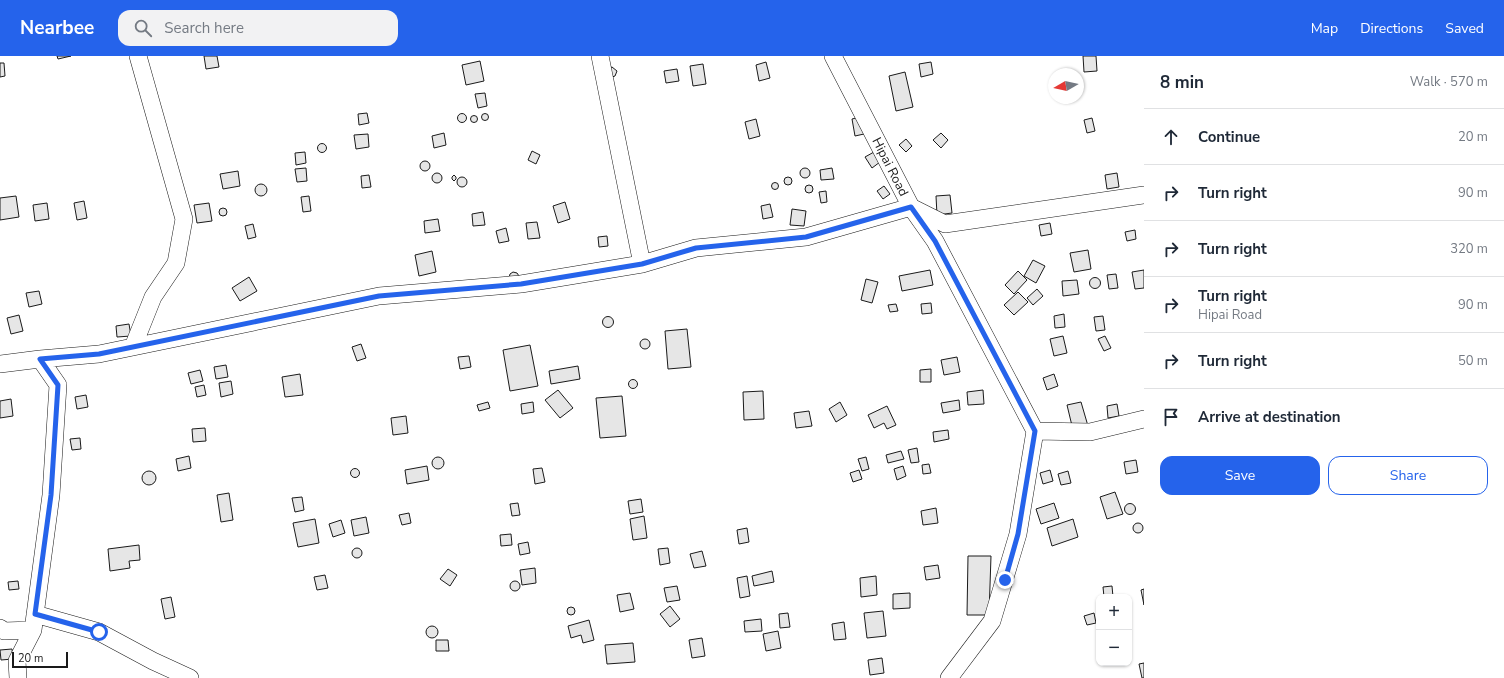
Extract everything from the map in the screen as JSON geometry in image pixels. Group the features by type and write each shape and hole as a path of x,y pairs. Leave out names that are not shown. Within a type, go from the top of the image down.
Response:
{"street":[{"path":"133,347 153,297 176,263 184,219 138,56"},
{"path":"600,56 642,264"},
{"name":"Hipai Road","path":"833,56 911,207 935,241 1035,431"},
{"path":"0,364 99,354 379,296 521,284 642,264 696,248 806,237 911,207 944,224 1144,195"},
{"path":"18,678 17,662 34,622 51,495 58,385 40,359"},
{"path":"949,678 992,621 1018,534 1035,431 1090,432 1144,419"},
{"path":"0,628 4,631 34,622 99,632 153,661 190,678"}],"building":[{"path":"57,56 71,56 58,59"},
{"path":"204,56 217,56 219,67 206,69"},
{"path":"1083,56 1096,56 1097,71 1084,72"},
{"path":"480,61 484,81 466,85 462,65"},
{"path":"766,62 770,78 759,81 756,65"},
{"path":"931,62 933,74 921,77 919,64"},
{"path":"0,63 4,63 5,76 0,77"},
{"path":"703,64 706,84 693,86 690,66"},
{"path":"612,67 617,71 615,76 612,77 609,68"},
{"path":"677,69 679,81 666,83 664,71"},
{"path":"905,72 913,107 896,111 889,76"},
{"path":"485,93 487,106 478,108 475,94"},
{"path":"367,113 369,123 359,125 358,114"},
{"path":"462,113 467,118 462,123 457,118"},
{"path":"485,114 488,117 485,120 482,117"},
{"path":"474,116 477,119 474,122 471,119"},
{"path":"860,117 864,134 855,136 852,119"},
{"path":"1092,118 1095,131 1087,133 1084,120"},
{"path":"756,119 760,136 749,139 745,122"},
{"path":"444,133 446,145 434,148 432,136"},
{"path":"941,133 948,140 941,148 933,140"},
{"path":"368,134 369,147 356,149 354,135"},
{"path":"906,139 912,146 906,152 899,145"},
{"path":"322,143 327,148 322,153 317,148"},
{"path":"532,151 540,155 536,164 528,160"},
{"path":"305,152 306,163 296,165 295,153"},
{"path":"874,152 880,162 872,168 865,157"},
{"path":"423,161 427,161 429,162 429,170 423,171 420,168 420,164"},
{"path":"306,168 307,181 297,182 295,169"},
{"path":"803,168 807,168 809,169 809,177 803,178 800,175 800,171"},
{"path":"832,168 834,179 821,180 820,170"},
{"path":"238,171 240,186 223,189 220,174"},
{"path":"435,173 439,173 441,174 441,182 435,183 432,180 432,176"},
{"path":"1117,173 1119,187 1107,189 1105,175"},
{"path":"369,175 371,187 362,188 361,176"},
{"path":"454,175 456,179 454,181 452,177"},
{"path":"462,177 467,182 462,187 457,182"},
{"path":"786,177 790,177 792,181 790,185 786,185 784,183 784,179"},
{"path":"775,182 778,183 778,189 775,190 772,189 771,186 772,183"},
{"path":"259,184 263,184 267,190 263,196 259,196 255,192 255,188"},
{"path":"807,185 811,185 813,189 811,193 807,193 805,191 805,187"},
{"path":"884,186 890,194 883,199 877,191"},
{"path":"826,191 827,202 821,203 819,192"},
{"path":"950,195 952,213 937,215 936,196"},
{"path":"16,196 19,217 0,220 0,198"},
{"path":"309,196 311,211 303,212 301,197"},
{"path":"84,201 87,218 77,220 74,203"},
{"path":"565,202 570,219 558,223 553,206"},
{"path":"47,203 49,219 35,221 33,205"},
{"path":"209,203 212,221 197,223 194,205"},
{"path":"770,204 773,217 763,219 761,206"},
{"path":"221,208 225,208 227,212 225,216 221,216 219,214 219,210"},
{"path":"792,209 806,211 804,226 790,225"},
{"path":"483,212 485,225 473,226 472,214"},
{"path":"438,219 440,231 425,233 424,221"},
{"path":"537,222 540,238 528,239 526,223"},
{"path":"1050,223 1052,234 1041,236 1039,225"},
{"path":"253,224 256,237 248,239 245,226"},
{"path":"506,228 509,241 499,243 496,231"},
{"path":"1135,230 1136,239 1127,241 1125,232"},
{"path":"607,236 608,246 599,247 598,237"},
{"path":"1088,250 1091,269 1074,272 1070,253"},
{"path":"432,251 436,272 419,276 415,255"},
{"path":"1033,260 1045,266 1036,283 1024,276"},
{"path":"930,270 933,285 902,291 899,276"},
{"path":"1144,270 1144,288 1135,289 1132,272"},
{"path":"1018,271 1027,280 1014,294 1005,285"},
{"path":"513,272 517,273 519,276 509,278 510,274"},
{"path":"1116,274 1118,288 1109,289 1107,275"},
{"path":"249,277 257,291 240,301 232,288"},
{"path":"1093,278 1097,278 1099,279 1099,287 1093,288 1090,285 1090,281"},
{"path":"866,279 878,282 872,303 861,300"},
{"path":"1077,280 1079,294 1063,296 1062,281"},
{"path":"1037,289 1043,296 1033,305 1027,298"},
{"path":"39,291 42,304 29,307 26,293"},
{"path":"1018,292 1028,302 1014,315 1004,305"},
{"path":"931,303 932,313 922,314 921,304"},
{"path":"896,304 898,311 890,312 888,305"},
{"path":"1064,314 1065,327 1055,328 1054,316"},
{"path":"19,315 23,331 11,334 7,318"},
{"path":"608,316 612,318 614,322 612,326 608,328 604,326 602,322 604,318"},
{"path":"1103,316 1105,330 1096,331 1094,317"},
{"path":"129,324 131,336 117,337 116,326"},
{"path":"687,329 691,367 668,369 665,331"},
{"path":"1063,336 1067,353 1054,356 1050,339"},
{"path":"1105,336 1111,348 1104,351 1098,339"},
{"path":"643,339 647,339 649,340 649,348 643,349 640,346 640,342"},
{"path":"361,344 366,358 357,361 352,347"},
{"path":"530,345 538,386 510,391 503,350"},
{"path":"469,356 471,367 460,369 458,357"},
{"path":"957,357 960,372 944,375 941,360"},
{"path":"226,365 228,377 216,379 214,367"},
{"path":"578,366 580,379 551,384 549,371"},
{"path":"931,369 931,382 920,382 920,370"},
{"path":"200,370 203,381 191,384 188,373"},
{"path":"300,374 303,395 285,397 282,377"},
{"path":"1054,374 1058,386 1047,390 1043,378"},
{"path":"631,380 635,380 637,384 635,388 631,388 629,386 629,382"},
{"path":"231,381 233,394 221,397 219,383"},
{"path":"204,385 206,395 197,397 195,387"},
{"path":"558,390 573,408 560,418 545,400"},
{"path":"983,390 984,404 968,405 967,392"},
{"path":"763,391 764,419 744,420 743,392"},
{"path":"86,395 88,407 77,409 75,397"},
{"path":"622,396 626,436 600,438 596,398"},
{"path":"11,399 13,416 0,418 0,401"},
{"path":"959,400 960,410 943,413 941,403"},
{"path":"488,402 490,408 479,411 477,405"},
{"path":"533,402 534,412 522,414 521,404"},
{"path":"840,402 847,415 836,422 829,409"},
{"path":"1081,402 1088,426 1073,430 1067,405"},
{"path":"1117,404 1119,416 1108,418 1107,406"},
{"path":"887,406 896,425 887,429 884,423 874,428 868,415"},
{"path":"809,411 812,426 796,428 794,413"},
{"path":"406,416 408,433 393,435 391,418"},
{"path":"205,428 206,441 193,442 192,429"},
{"path":"948,430 949,439 934,442 933,432"},
{"path":"80,438 81,449 72,450 70,439"},
{"path":"917,448 919,462 911,463 908,450"},
{"path":"901,451 904,459 888,463 886,455"},
{"path":"189,456 191,468 178,471 176,459"},
{"path":"438,457 442,459 444,463 442,467 438,469 434,467 432,463 434,459"},
{"path":"866,457 869,469 862,471 858,459"},
{"path":"1136,460 1138,472 1126,474 1124,462"},
{"path":"929,464 931,473 923,474 922,465"},
{"path":"427,466 429,480 407,484 405,470"},
{"path":"903,466 906,476 897,480 894,469"},
{"path":"542,468 545,482 535,484 533,469"},
{"path":"353,469 357,469 359,473 357,477 353,477 351,475 351,471"},
{"path":"859,470 862,479 853,482 850,473"},
{"path":"1050,470 1053,481 1043,484 1040,473"},
{"path":"149,471 154,473 156,478 154,483 149,485 144,483 142,478 144,473"},
{"path":"1068,471 1071,483 1061,485 1058,474"},
{"path":"1115,492 1123,514 1107,519 1100,497"},
{"path":"229,493 233,520 221,522 217,495"},
{"path":"302,497 304,510 295,512 292,498"},
{"path":"641,499 643,512 630,514 628,501"},
{"path":"518,503 520,515 512,516 510,504"},
{"path":"1054,503 1059,518 1041,524 1036,509"},
{"path":"1130,503 1134,505 1136,509 1134,513 1130,515 1126,513 1124,509 1126,505"},
{"path":"936,508 938,523 923,525 921,511"},
{"path":"409,513 411,523 402,525 399,515"},
{"path":"644,516 647,538 633,540 630,519"},
{"path":"366,517 369,533 354,536 351,520"},
{"path":"315,519 319,543 298,547 293,523"},
{"path":"1073,519 1078,537 1052,546 1047,528"},
{"path":"341,520 345,533 333,537 329,524"},
{"path":"1138,523 1143,528 1138,533 1133,528"},
{"path":"747,528 749,542 739,544 737,530"},
{"path":"511,534 512,545 501,546 500,535"},
{"path":"528,542 530,553 520,555 518,544"},
{"path":"139,545 140,560 129,561 130,568 110,571 108,549"},
{"path":"355,548 359,548 362,553 359,558 355,558 352,555 352,551"},
{"path":"668,548 670,563 660,565 658,549"},
{"path":"702,551 706,566 694,568 690,554"},
{"path":"968,556 991,556 989,615 967,615"},
{"path":"938,565 940,578 926,580 924,567"},
{"path":"535,568 536,583 522,585 520,570"},
{"path":"448,569 457,575 450,586 440,579"},
{"path":"772,571 774,582 754,586 752,576"},
{"path":"325,575 328,588 317,590 314,577"},
{"path":"747,576 750,596 740,598 737,578"},
{"path":"876,576 877,595 861,597 860,578"},
{"path":"18,581 19,589 9,590 8,582"},
{"path":"513,581 517,581 519,582 519,590 513,591 510,588 510,584"},
{"path":"677,586 680,600 667,602 664,588"},
{"path":"1112,586 1113,594 1104,594 1103,587"},
{"path":"1144,589 1144,605 1141,590"},
{"path":"630,593 634,609 620,612 617,595"},
{"path":"910,593 910,608 893,609 893,594"},
{"path":"171,597 175,617 165,619 161,599"},
{"path":"670,606 680,619 670,627 660,614"},
{"path":"569,607 573,607 575,611 573,615 569,615 567,613 567,609"},
{"path":"883,611 886,636 867,638 864,613"},
{"path":"788,613 790,627 780,628 779,614"},
{"path":"1094,613 1096,623 1087,625 1084,616"},
{"path":"761,619 762,631 745,632 744,621"},
{"path":"589,620 594,640 583,643 581,635 571,638 568,626"},
{"path":"844,622 846,639 834,640 832,624"},
{"path":"430,626 434,626 438,632 434,638 430,638 426,634 426,630"},
{"path":"778,631 781,648 766,651 763,634"},
{"path":"702,638 705,656 692,658 689,640"},
{"path":"436,640 448,640 449,651 436,651"},
{"path":"633,643 635,662 607,664 605,645"},
{"path":"12,649 13,659 1,660 0,650"},
{"path":"882,658 884,673 870,675 868,660"},
{"path":"1144,663 1144,678 1142,678 1139,664"}],"route":[{"path":"99,632 35,614 51,495 58,385 40,359 99,354 379,296 521,284 642,264 696,248 806,237 911,207 935,241 1035,431 1018,534 1005,580"}]}
